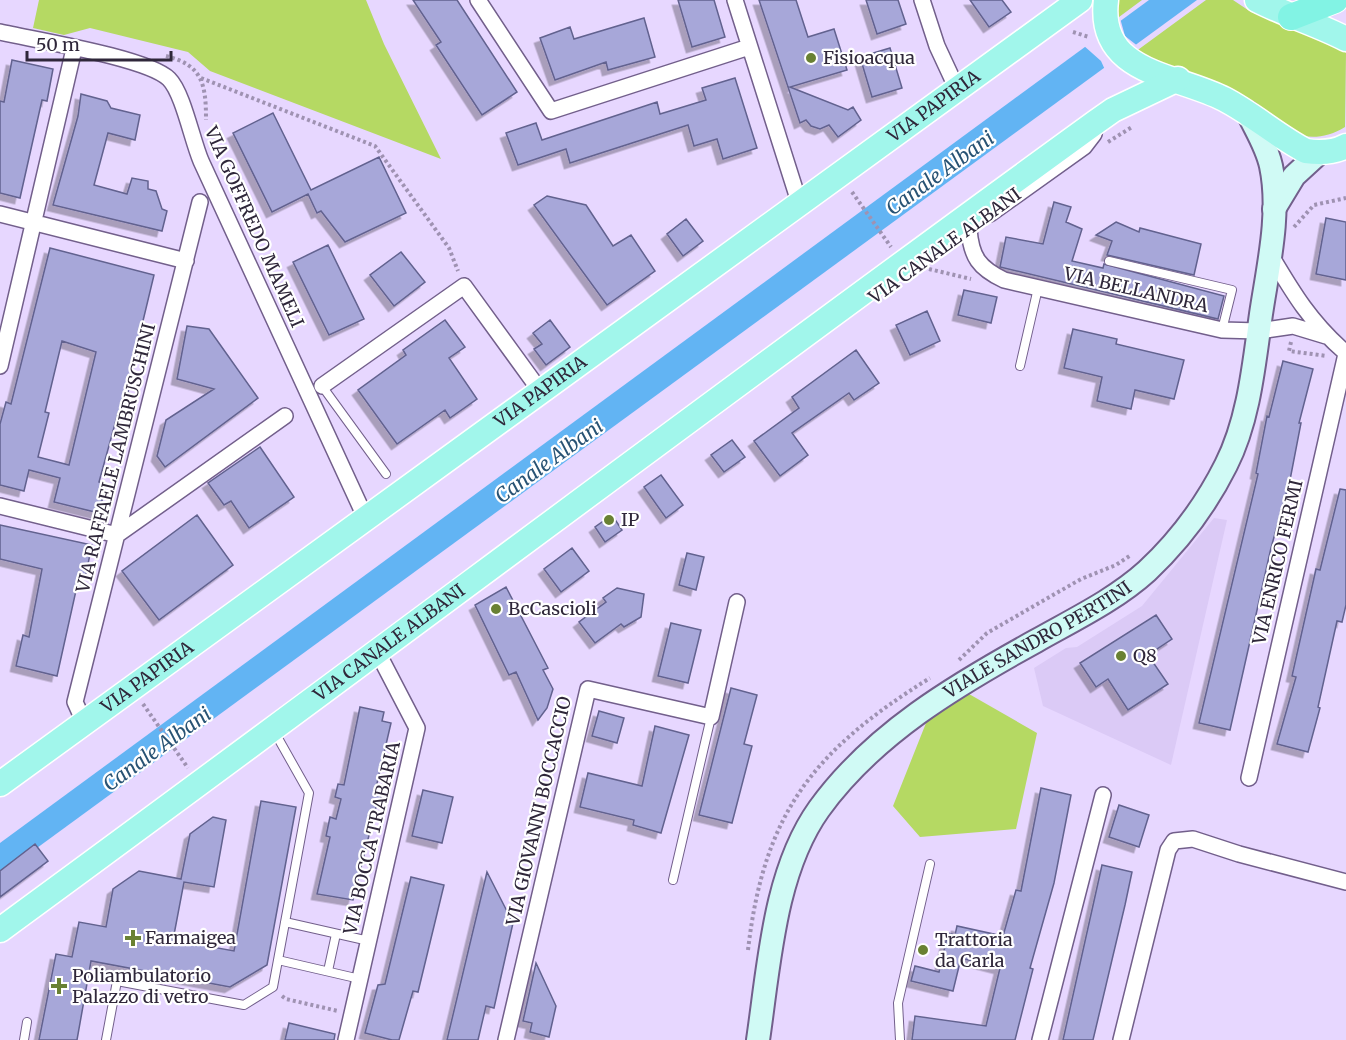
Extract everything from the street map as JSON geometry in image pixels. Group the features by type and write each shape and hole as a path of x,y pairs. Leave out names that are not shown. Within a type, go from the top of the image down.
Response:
{"highway":[{"path":"1291,17 1335,0"}],"main road":[{"name":"VIA PAPIRIA","path":"0,784 1080,0"},
{"path":"1106,0 1107,31 1120,52 1136,66 1153,74 1178,79 1210,92 1248,113 1306,151 1337,151"},
{"path":"1257,0 1291,17 1326,28 1346,39"},
{"name":"VIA CANALE ALBANI","path":"0,930 378,653 778,353 1096,122 1113,110 1178,79"},
{"name":"VIALE SANDRO PERTINI","path":"758,1040 773,933 790,866 818,811 858,760 964,681 1099,606 1147,571 1192,521 1227,464 1246,408 1259,331 1273,210 1271,166 1248,113"},
{"name":"VIALE SANDRO PERTINI","path":"1273,210 1294,177 1337,151"}],"street":[{"path":"478,0 551,111 749,47"},
{"path":"735,0 800,205"},
{"path":"922,0 937,46 957,89"},
{"name":"VIA GOFFREDO MAMELI","path":"0,32 148,65 169,80 182,100 189,131 201,161 366,519"},
{"path":"0,366 74,49"},
{"name":"VIA CANALE ALBANI","path":"778,353 807,345 1084,147 1094,134 1096,122"},
{"name":"VIA RAFFAELE LAMBRUSCHINI","path":"84,722 75,702 200,202"},
{"path":"0,214 186,261"},
{"name":"VIA BELLANDRA","path":"969,229 970,240 984,271 1004,280 1222,330 1259,331 1293,326 1326,336"},
{"name":"VIA BELLANDRA","path":"1269,253 1302,307 1326,336 1346,353"},
{"path":"322,386 464,286 541,392"},
{"name":"VIA ENRICO FERMI","path":"1249,778 1346,353"},
{"path":"0,506 117,535 285,416"},
{"path":"711,717 737,603"},
{"name":"VIA BOCCA TRABARIA","path":"346,1040 417,728 378,653"},
{"name":"VIA GIOVANNI BOCCACCIO","path":"506,1040 588,689 711,717"},
{"path":"1040,1040 1103,795"},
{"path":"1121,1040 1168,850 1174,842 1193,839 1239,854 1346,882"}],"lane":[{"path":"1108,261 1232,290 1222,330"},
{"path":"1020,366 1038,288"},
{"path":"322,386 386,474"},
{"path":"673,880 711,717"},
{"path":"106,1040 117,981 244,1005 273,987 309,793 273,730"},
{"path":"900,1040 898,1003 930,864"},
{"path":"285,922 369,941"},
{"path":"328,971 336,933"},
{"path":"278,960 360,979"},
{"path":"24,1040 27,1022"}],"path":[{"path":"201,78 375,146 449,248 464,286"},
{"path":"1084,147 1111,142 1138,122"},
{"path":"852,191 894,251"},
{"path":"1292,238 1293,228 1314,205 1346,198"},
{"path":"917,266 965,278"},
{"path":"1289,351 1321,357 1329,355"},
{"path":"143,704 189,767"},
{"path":"273,987 286,999 352,1014"}],"shaded area":[{"path":"1214,518 1227,520 1171,765 1043,706 1034,668 1066,648 1077,647 1142,606"}],"green space":[{"path":"39,0 366,0 384,44 441,159 210,71 188,52 90,28 64,35 33,28"},
{"path":"1116,0 1142,0 1115,20"},
{"path":"1206,0 1233,0 1251,12 1340,47 1346,53 1345,127 1326,135 1308,137 1291,133 1212,82 1135,52"},
{"path":"969,694 1037,733 1016,829 920,837 893,806 928,718"}],"water":[{"name":"Canale Albani","path":"1149,0 1197,0 0,875 0,843"}],"pier":[{"path":"1120,18 1125,36 1139,47 1106,72 1101,61 1083,45"}],"building":[{"path":"413,0 457,0 517,92 482,115 436,45 441,42"},
{"path":"678,0 714,0 725,37 692,47"},
{"path":"759,0 796,0 808,37 834,29 847,70 790,87 848,110 853,107 861,120 838,137 829,125 820,129 811,126 806,120 800,123"},
{"path":"866,0 898,0 906,24 877,34"},
{"path":"970,0 1002,0 1011,12 989,27"},
{"path":"644,18 655,57 608,70 606,62 555,80 540,38 570,27 574,39"},
{"path":"890,48 902,88 872,97 860,57"},
{"path":"12,60 53,69 47,101 42,100 20,198 0,193 0,101 4,102"},
{"path":"735,78 757,148 723,159 717,139 694,146 688,125 570,163 566,149 518,165 506,133 536,123 542,140 657,102 660,114 706,100 702,88"},
{"path":"81,94 107,101 111,108 140,115 135,140 108,133 94,185 127,194 132,178 148,181 148,189 156,191 162,209 167,211 162,231 53,205 78,116"},
{"path":"273,113 311,190 379,157 406,213 345,242 321,211 317,213 308,194 272,212 233,133"},
{"path":"547,196 586,205 613,246 631,235 655,271 607,305 534,205"},
{"path":"1054,202 1071,207 1066,222 1082,229 1072,261 1103,268 1104,264 1224,296 1218,319 1000,267 1006,237 1043,244"},
{"path":"1326,218 1346,222 1346,280 1316,274"},
{"path":"686,219 703,241 683,256 667,234"},
{"path":"1116,222 1139,232 1140,228 1201,244 1194,275 1107,255 1112,241 1096,235"},
{"path":"328,245 364,319 329,335 293,262"},
{"path":"50,248 154,275 142,325 145,325 131,375 128,393 131,394 125,415 118,413 99,482 106,484 99,513 54,502 60,478 29,470 24,491 0,485 0,424 6,402 11,404","holes":["62,341 96,352 69,465 38,457 49,413 45,412"]},
{"path":"401,252 425,282 394,306 370,275"},
{"path":"964,290 997,297 991,323 958,315"},
{"path":"927,311 940,341 910,355 896,325"},
{"path":"445,320 465,347 449,358 477,399 450,418 445,410 397,444 358,390 406,355 403,350"},
{"path":"550,320 570,347 546,365 534,349 542,344 533,333"},
{"path":"187,326 209,329 258,398 165,467 157,456 166,420 214,389 177,379"},
{"path":"1073,329 1117,339 1116,344 1184,360 1174,399 1135,390 1131,409 1097,401 1102,377 1064,368"},
{"path":"856,350 879,383 854,400 849,393 792,433 808,455 780,476 754,441 799,408 792,397"},
{"path":"1283,361 1313,369 1299,423 1301,423 1290,480 1271,548 1230,730 1199,723 1258,474 1256,473 1267,416 1269,417"},
{"path":"732,440 745,457 724,472 711,455"},
{"path":"260,447 294,497 249,528 231,501 224,505 208,483"},
{"path":"661,475 683,505 666,518 644,487"},
{"path":"1340,489 1346,490 1346,605 1342,622 1337,621 1318,707 1320,708 1308,752 1277,744 1296,677 1292,676 1316,569 1320,570"},
{"path":"197,515 233,565 159,620 122,571"},
{"path":"612,515 622,530 605,542 595,527"},
{"path":"0,525 92,545 85,578 79,577 57,676 16,666 23,635 29,637 42,569 0,559"},
{"path":"572,548 589,571 561,592 544,569"},
{"path":"687,553 704,557 696,590 679,585"},
{"path":"506,587 548,668 543,670 553,689 547,708 538,720 516,672 509,675 475,605"},
{"path":"617,588 644,594 641,617 624,627 621,624 595,643 579,622 606,602 603,598"},
{"path":"1156,615 1172,639 1148,655 1168,684 1128,710 1108,679 1096,687 1080,663"},
{"path":"671,623 701,630 688,683 658,676"},
{"path":"731,688 757,695 744,744 752,746 732,823 699,815"},
{"path":"360,707 384,712 382,721 391,723 375,792 382,793 379,807 376,807 353,900 317,894 330,837 326,836 330,817 336,819 341,799 335,797 338,784 344,785"},
{"path":"599,711 624,718 617,743 592,736"},
{"path":"655,726 689,735 661,833 633,825 634,820 580,807 588,773 642,786"},
{"path":"1041,788 1071,795 1054,883 1030,968 1033,969 1015,1040 912,1040 915,1016 986,1026 1000,968 961,958 953,991 911,981 915,966 939,972 948,933 955,935 957,926 1003,936 1016,890 1021,891"},
{"path":"423,790 453,797 442,843 412,836"},
{"path":"261,801 296,807 267,965 230,987 91,961 77,1040 39,1040 56,954 72,957 79,922 106,927 113,889 139,871 181,879 190,834 213,817 226,820 214,887 184,882 173,940 234,951"},
{"path":"1119,805 1149,815 1139,847 1109,837"},
{"path":"35,844 48,861 0,897 0,871"},
{"path":"1102,865 1132,872 1125,905 1093,1040 1063,1040"},
{"path":"487,872 513,923 494,1008 486,1006 478,1040 447,1040"},
{"path":"411,877 444,885 418,992 413,991 399,1040 392,1040 365,1033 378,985 385,984"},
{"path":"536,963 556,1006 549,1037 530,1032 532,1023 523,1021"},
{"path":"289,1023 335,1034 334,1040 285,1040"}],"place":[{"name":"Fisioacqua","path":"811,58"},
{"name":"IP","path":"609,520"},
{"name":"BcCascioli","path":"496,609"},
{"name":"Q8","path":"1121,656"},
{"name":"Farmaigea","path":"133,938"},
{"name":"Trattoria da Carla","path":"923,950"},
{"name":"Poliambulatorio Palazzo di vetro","path":"59,986"}]}
